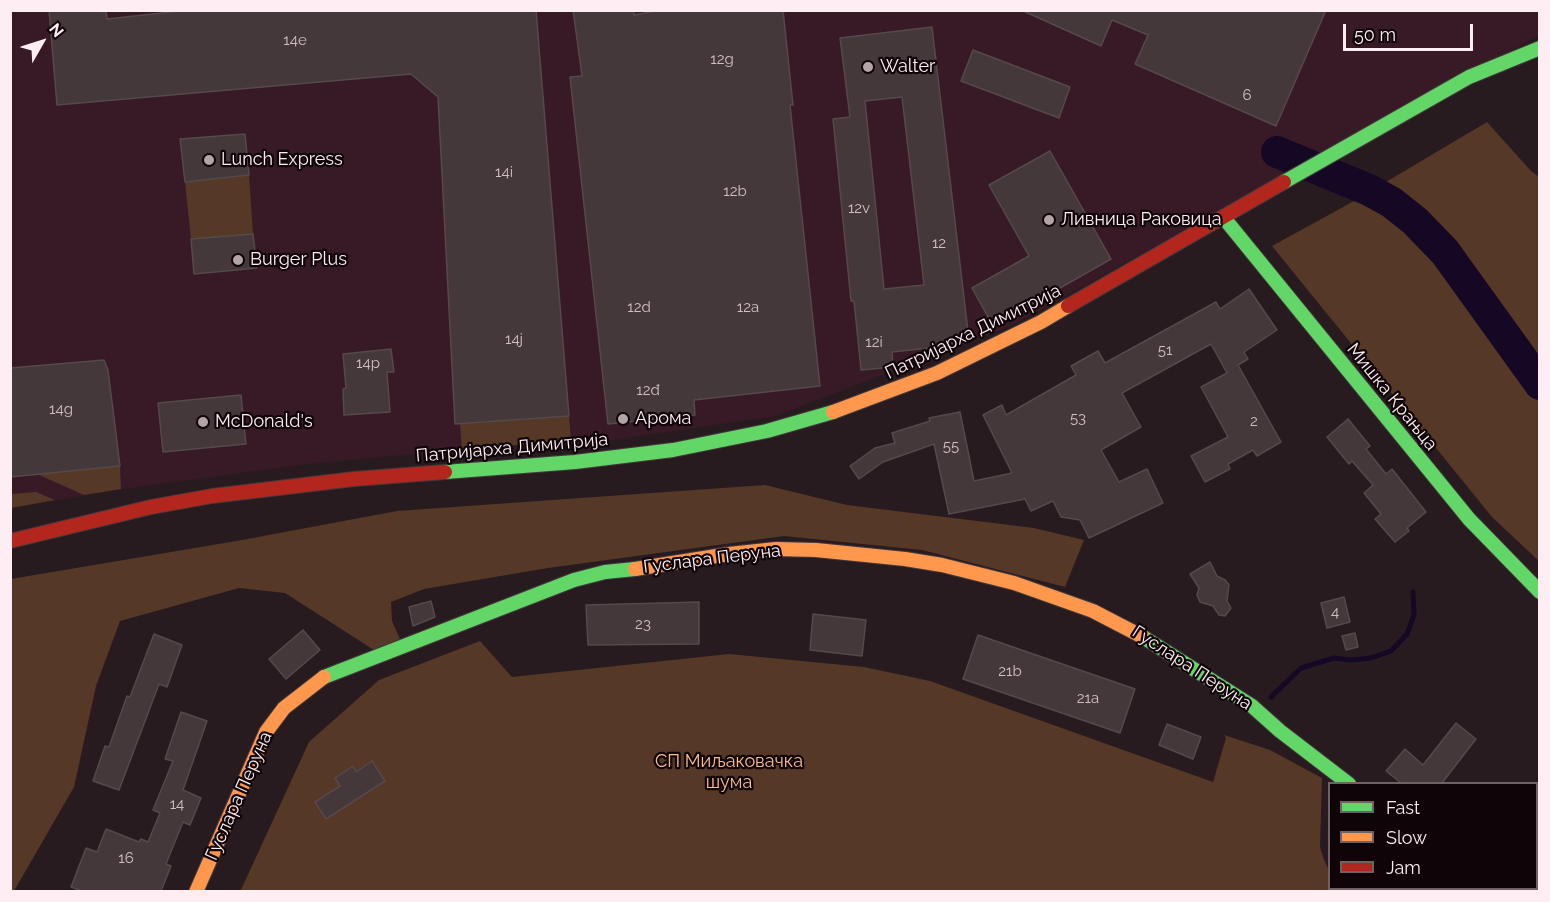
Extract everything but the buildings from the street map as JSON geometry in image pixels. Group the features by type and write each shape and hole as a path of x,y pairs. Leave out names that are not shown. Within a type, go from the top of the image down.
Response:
{"main road":[{"name":"Патријарха Димитрија","path":"10,541 151,507 212,496 374,477 592,460 673,450 767,431 843,409 937,374 1041,322 1469,77 1539,48"},
{"name":"Мишка Крањца","path":"1224,218 1464,513 1539,592"},
{"name":"Гуслара Перуна","path":"196,891 266,732 284,708 322,678 574,580 605,572 656,567 729,554 776,549 836,552 942,565 1014,584 1093,611 1150,640 1252,706 1280,731 1348,782"}],"shaded area":[{"path":"11,11 1539,11 1539,35 1011,326 775,416 606,441 605,436 307,464 130,488 11,508"}],"green space":[{"path":"1487,122 1539,177 1539,375 1449,250 1415,213 1381,185"},
{"path":"249,175 253,234 191,239 185,182"},
{"path":"1365,195 1411,224 1427,240 1539,394 1539,561 1492,517 1272,246"},
{"path":"569,416 571,440 462,450 460,424"},
{"path":"120,466 121,489 84,495 37,474"},
{"path":"765,485 847,505 1034,528 1084,540 1065,587 922,550 784,536 548,568 424,589 391,602 392,621 400,639 374,650 285,593 239,588 120,621 96,686 74,787 14,891 11,892 11,579 397,511"},
{"path":"36,492 55,500 11,508 11,494"},
{"name":"СП Миљаковачка шума","path":"480,641 512,677 729,654 864,667 930,681 1213,782 1226,738 1224,735 1270,750 1322,778 1320,847 1328,868 1328,890 1364,891 240,892 309,742 379,680"}],"waterway":[{"path":"1277,152 1369,190 1391,202 1415,221 1445,252 1540,384"},
{"path":"1271,697 1301,668 1334,658 1351,660 1371,658 1391,651 1407,634 1414,615 1413,592"}],"traffic: fast":[{"path":"1284,182 1469,77 1540,48"},
{"path":"1224,218 1469,519 1540,592"},
{"path":"445,472 575,462 673,450 767,431 833,412"},
{"path":"324,677 574,580 605,572 635,569"},
{"path":"1143,637 1252,706 1280,731 1346,782"}],"traffic: slow":[{"path":"833,412 937,373 1041,322 1068,306"},
{"path":"635,569 776,549 816,550 905,559 942,565 1014,583 1093,611 1143,637"},
{"path":"196,892 266,732 284,708 324,677"}],"traffic: jam":[{"path":"1068,306 1284,182"},
{"path":"10,541 151,507 212,496 354,479 445,472"}],"place":[{"name":"Walter","path":"868,67"},
{"name":"Lunch Express","path":"209,160"},
{"name":"Ливница Раковица","path":"1049,220"},
{"name":"Burger Plus","path":"238,260"},
{"name":"Арома","path":"623,419"},
{"name":"McDonald's","path":"203,422"}]}
